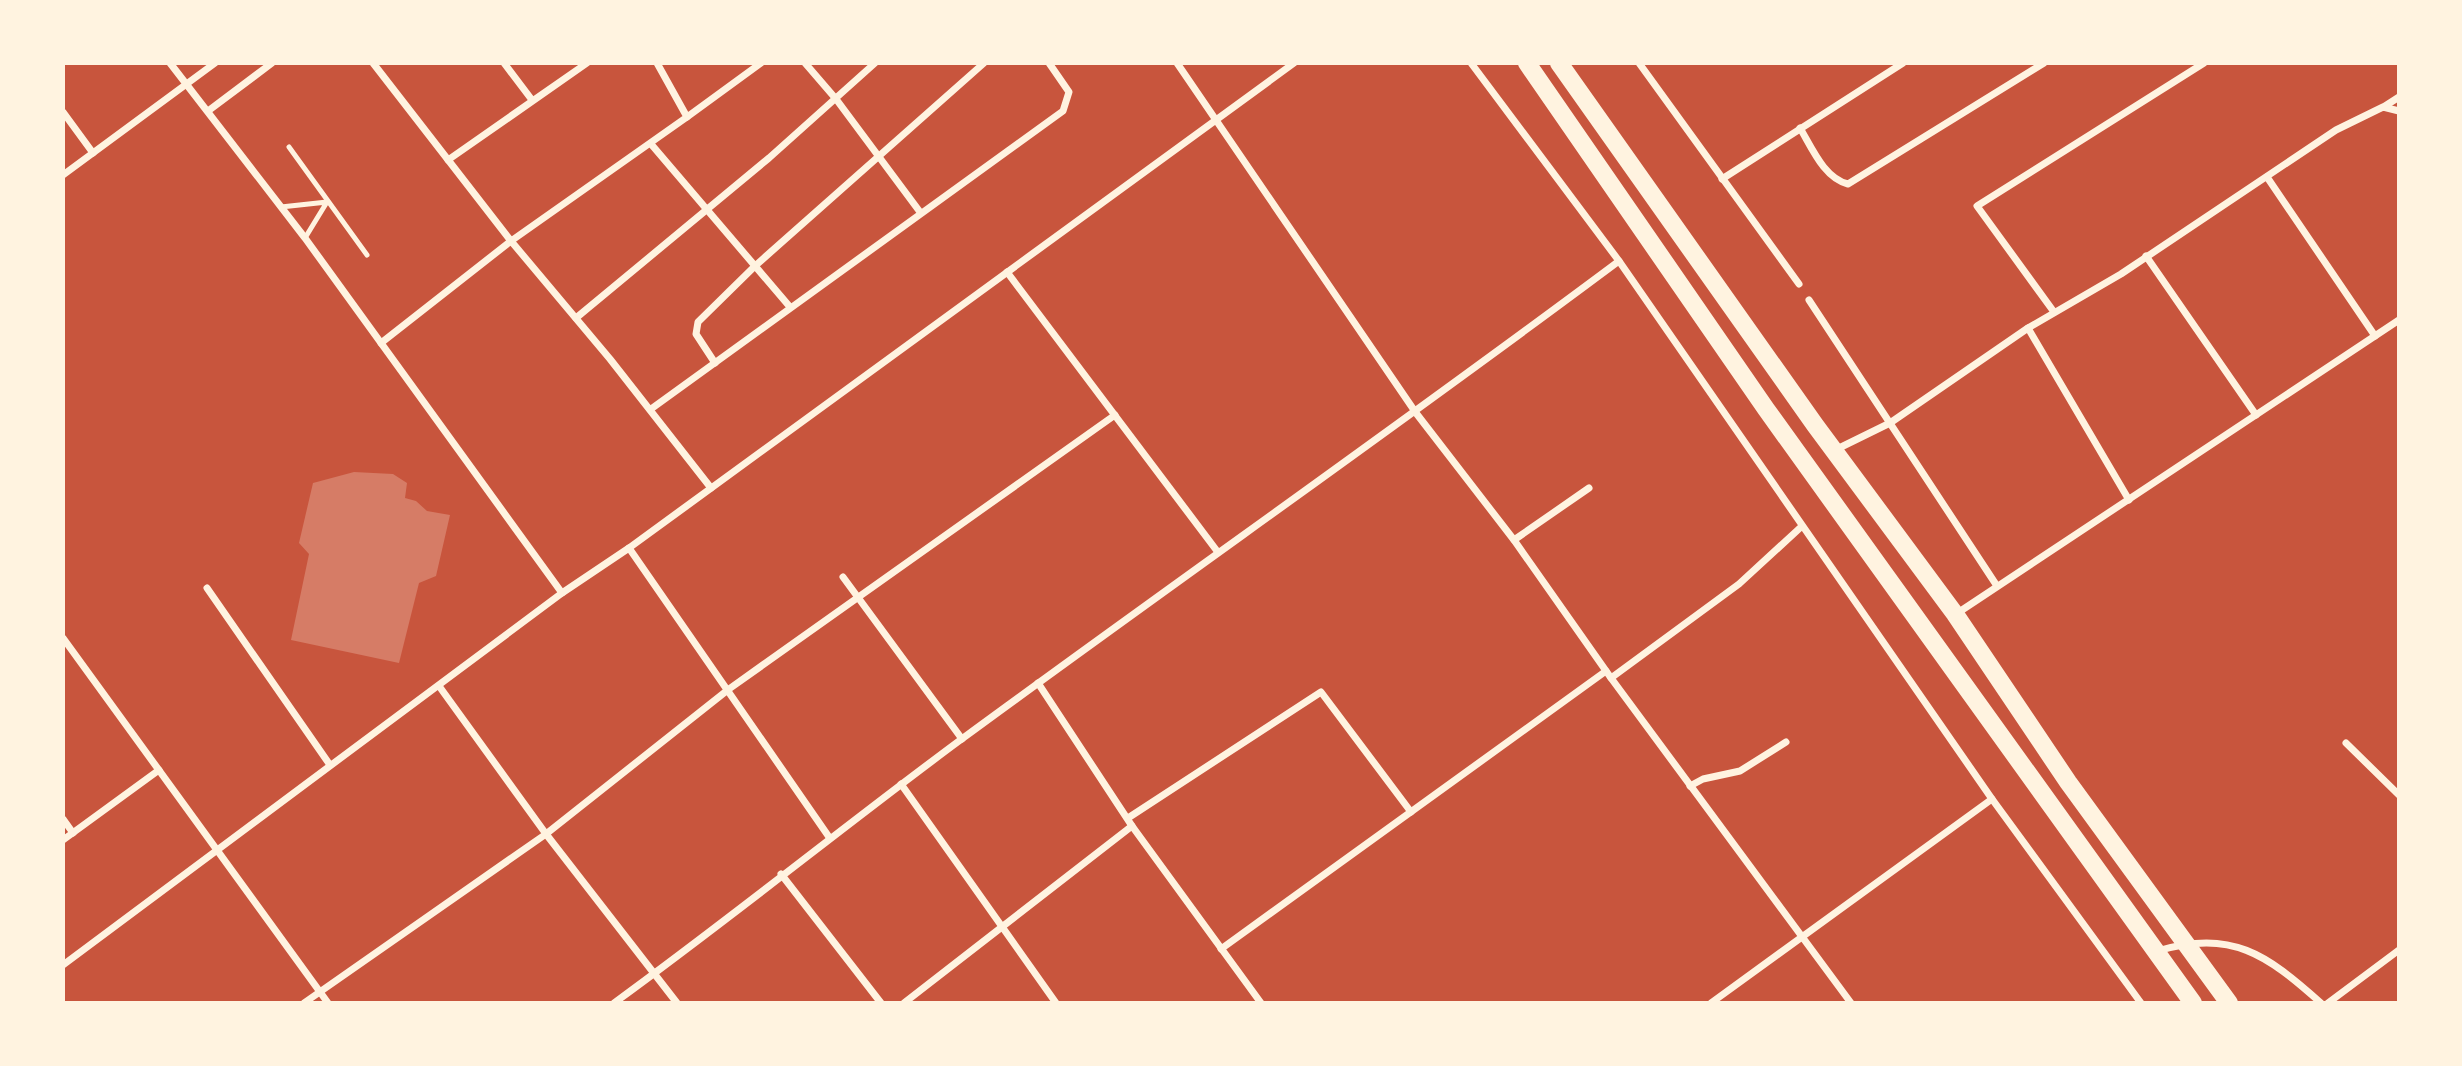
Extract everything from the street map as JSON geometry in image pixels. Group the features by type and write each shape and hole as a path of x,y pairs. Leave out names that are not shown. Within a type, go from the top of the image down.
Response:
{"main road":[{"path":"1527,63 1766,409 2193,1003"},
{"path":"1559,63 1835,451 1955,614 2068,782 2229,1003"}],"street":[{"path":"170,63 305,238 562,593"},
{"path":"63,175 215,63"},
{"path":"208,111 272,63"},
{"path":"373,63 511,241 652,409 711,488"},
{"path":"504,63 532,100"},
{"path":"569,63 575,72"},
{"path":"448,160 587,63"},
{"path":"657,63 687,117"},
{"path":"381,343 511,241 651,144 761,63"},
{"path":"805,63 836,99 920,212"},
{"path":"576,318 708,210 875,63"},
{"path":"715,363 696,334 695,326 755,266 984,63"},
{"path":"652,409 920,212 1063,111 1069,92 1049,63"},
{"path":"1177,63 1416,413 1514,540 1611,678 1851,1003"},
{"path":"63,965 562,593 629,548 1213,119 1294,63"},
{"path":"1471,63 1619,261 1992,799 2141,1003"},
{"path":"1640,63 1799,284"},
{"path":"1722,179 1903,63"},
{"path":"1800,128 1827,171 1839,182 1848,184 1861,179 2044,63"},
{"path":"2054,313 1977,206 2204,63"},
{"path":"1835,451 1890,423 2028,328 2121,274 2336,131 2399,97"},
{"path":"2383,107 2399,111"},
{"path":"63,112 93,153"},
{"path":"651,144 790,307"},
{"path":"2267,177 2375,336"},
{"path":"2146,256 2256,415"},
{"path":"614,1003 829,837 1122,625 1217,551 1416,413 1619,261"},
{"path":"1007,272 1217,551"},
{"path":"1809,300 1997,586"},
{"path":"1955,614 2399,320"},
{"path":"2028,328 2129,500"},
{"path":"304,1003 546,834 729,689 1115,415"},
{"path":"1514,540 1589,488"},
{"path":"1611,678 1739,584 1801,527"},
{"path":"629,548 829,837"},
{"path":"843,577 962,739"},
{"path":"207,588 330,765"},
{"path":"63,638 328,1003"},
{"path":"1221,949 1606,671"},
{"path":"1038,684 1132,826 1261,1003"},
{"path":"439,686 546,834 677,1003"},
{"path":"1128,818 1321,692 1411,812"},
{"path":"1690,786 1703,779 1740,771 1786,743"},
{"path":"2346,743 2399,795"},
{"path":"63,840 159,770"},
{"path":"901,784 1056,1003"},
{"path":"1712,1003 1992,799"},
{"path":"63,819 73,833"},
{"path":"904,1003 1132,826"},
{"path":"781,874 881,1003"},
{"path":"2156,951 2187,942 2220,943 2264,957 2321,1003"},
{"path":"2329,1003 2399,950"}],"lane":[{"path":"289,147 367,255"},
{"path":"281,207 327,202"},
{"path":"305,238 327,202"}],"building":[{"path":"354,472 393,474 407,483 405,498 416,501 427,511 450,515 436,576 419,583 399,663 291,640 309,554 299,543 313,483"}]}
